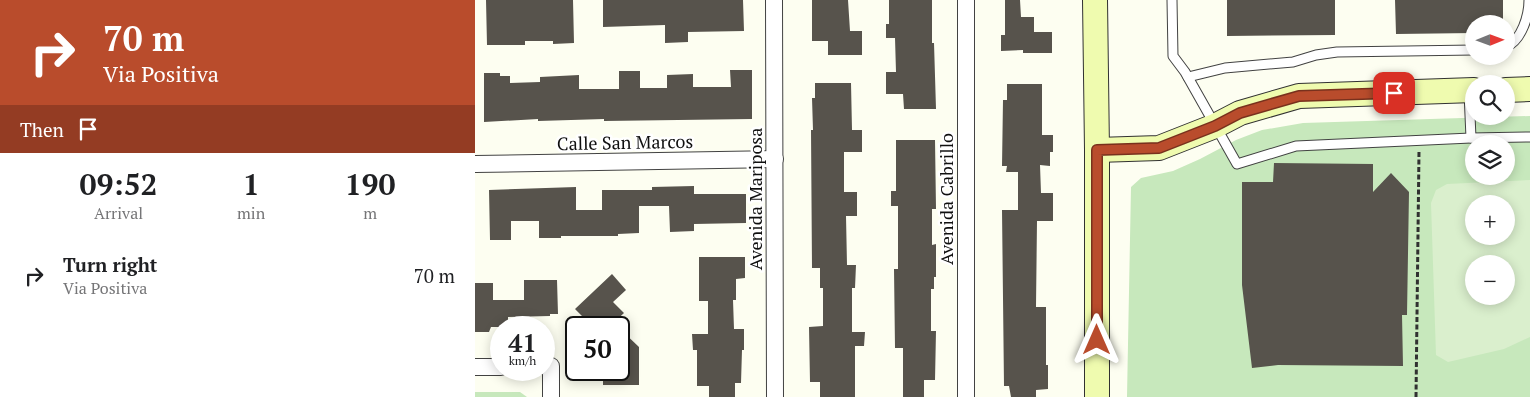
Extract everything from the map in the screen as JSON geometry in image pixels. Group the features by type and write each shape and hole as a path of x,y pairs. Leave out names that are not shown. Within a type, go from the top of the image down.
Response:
{"street":[{"name":"Avenida Mariposa","path":"774,0 775,397"},
{"name":"Avenida Cabrillo","path":"966,0 966,397"},
{"path":"1095,0 1097,397"},
{"path":"1515,90 1530,89"},
{"path":"1097,150 1159,148 1215,126 1240,113 1299,96 1465,91"},
{"name":"Calle San Marcos","path":"475,164 775,160"},
{"path":"475,367 490,367"},
{"path":"549,381 551,397"}],"lane":[{"path":"1172,0 1173,56 1188,77 1237,164 1296,146 1465,138"},
{"path":"1515,39 1520,33 1529,10 1529,0"},
{"path":"1188,77 1225,68 1293,62 1316,55 1337,52 1465,50"},
{"path":"1515,137 1530,137"}],"path":[{"path":"1416,397 1419,140"}],"green space":[{"path":"1515,116 1530,116 1530,397 1127,397 1131,187 1141,178 1173,171 1236,140 1262,130 1303,123 1465,118 1465,125 1515,125"},
{"path":"1530,180 1530,337 1504,349 1448,362 1436,355 1431,203 1436,190 1447,184 1515,185 1515,181"},
{"path":"475,392 520,392 527,397 475,397"}],"building":[{"path":"486,0 573,0 574,43 553,44 553,41 525,41 525,45 487,45"},
{"path":"603,0 743,0 744,31 688,32 688,42 665,43 665,25 603,27"},
{"path":"812,0 848,0 850,31 862,31 862,55 828,55 828,41 812,41"},
{"path":"889,0 932,0 932,43 934,43 936,109 904,109 903,94 886,94 886,72 896,72 895,38 886,38 886,24 889,24"},
{"path":"1005,0 1020,0 1021,17 1034,17 1034,32 1052,32 1052,53 1023,53 1023,50 1001,51 1001,35 1005,35"},
{"path":"1227,0 1335,0 1335,35 1227,36"},
{"path":"1395,0 1503,0 1503,15 1465,15 1465,33 1396,34"},
{"path":"730,70 752,70 752,119 538,121 538,119 484,122 484,73 500,73 500,76 510,76 510,83 540,82 540,77 579,75 579,89 619,89 619,71 640,71 640,88 667,88 667,75 693,74 693,87 731,87"},
{"path":"815,83 851,83 852,130 862,130 862,152 844,152 844,192 857,192 857,216 846,216 847,265 856,265 855,288 852,288 852,332 865,332 864,346 855,346 855,397 820,397 820,382 810,382 809,327 823,326 823,288 820,288 820,268 812,268 811,130 813,130 812,98 815,98"},
{"path":"1007,84 1042,84 1042,135 1053,135 1053,152 1050,152 1050,166 1040,165 1041,193 1053,193 1053,221 1037,221 1036,307 1046,307 1048,389 1036,390 1036,397 1011,397 1009,386 1004,386 1002,210 1018,210 1018,172 1006,172 1007,166 1002,166 1003,100 1007,100"},
{"path":"896,140 935,140 936,209 932,209 932,245 936,244 936,277 934,277 934,289 931,289 931,331 936,331 935,380 924,380 924,397 903,397 903,348 895,348 894,269 898,269 898,206 891,206 891,191 896,191"},
{"path":"1274,163 1373,164 1373,192 1391,173 1409,192 1407,315 1402,315 1403,366 1278,365 1252,368 1242,285 1242,182 1273,182"},
{"path":"694,186 694,194 746,194 746,223 694,224 694,231 670,232 669,206 639,206 639,233 618,234 618,236 539,238 539,221 511,221 511,240 490,240 489,190 576,187 576,210 602,210 602,190 652,190 652,187"},
{"path":"699,257 745,257 745,278 736,279 736,300 733,300 734,329 744,329 741,383 735,383 735,397 709,397 709,386 697,386 697,350 693,350 692,334 708,334 708,301 699,301"},
{"path":"612,274 626,290 613,302 624,313 621,316 582,316 575,309"},
{"path":"524,280 557,280 558,314 550,314 550,316 490,316 489,332 475,332 475,283 493,283 493,300 524,300"},
{"path":"630,338 639,347 639,385 603,385 603,381 630,381"}],"route":[{"path":"1097,340 1097,150 1159,148 1215,126 1240,113 1299,96 1394,93"}]}
